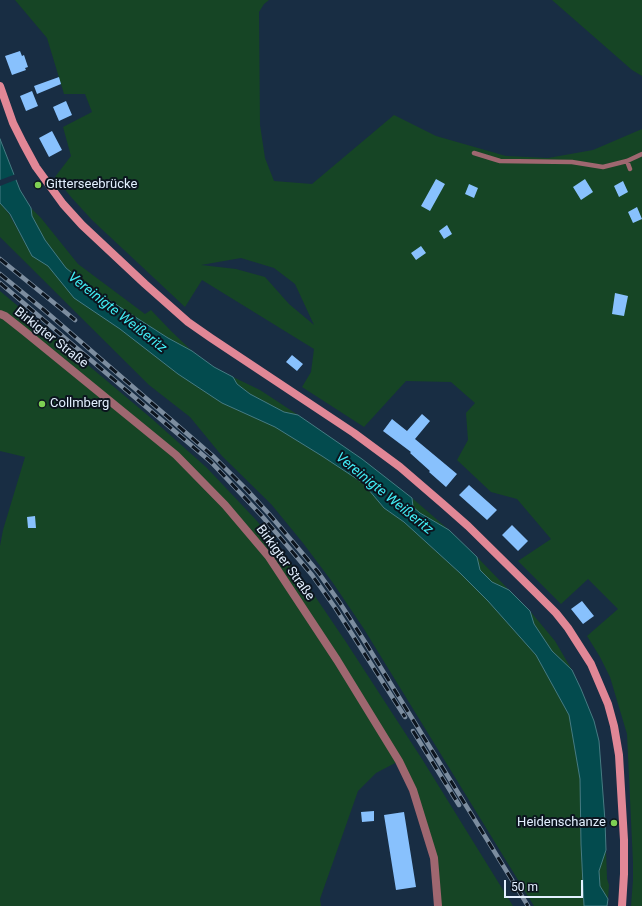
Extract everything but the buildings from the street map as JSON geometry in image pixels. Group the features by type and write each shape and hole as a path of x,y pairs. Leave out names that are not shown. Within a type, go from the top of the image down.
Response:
{"main road":[{"path":"0,86 13,123 36,167 63,204 93,235 188,322 348,429 400,467 468,526 556,613 568,628 591,664 608,704 614,726 619,755 624,840 622,906"}],"street":[{"name":"Birkigter Straße","path":"0,314 5,316 24,331 176,455 225,505 269,557 337,660 399,761 413,790 434,858 438,906"}],"lane":[{"path":"474,153 500,161 572,162 602,167 627,161 642,154"},
{"path":"627,161 630,169"}],"shaded area":[{"path":"15,0 269,0 264,4 259,12 260,125 265,158 274,181 312,184 394,115 436,136 506,156 548,158 593,150 642,129 642,906 631,906 633,863 627,734 610,677 587,636 618,609 588,579 561,604 518,561 551,539 517,499 491,492 457,460 468,440 466,413 475,403 451,382 406,381 364,427 302,387 311,372 314,349 202,280 185,307 92,220 55,177 71,156 63,127 92,112 85,94 64,94 47,38","holes":["241,258 274,268 295,284 314,325 289,304 265,277 236,269 201,265"]},
{"path":"552,0 642,0 642,76 632,70"},
{"path":"0,203 9,214 32,256 48,266 74,298 120,329 178,374 222,403 275,427 363,483 384,508 404,522 460,573 488,601 536,655 569,715 580,779 584,906 534,906 364,629 333,583 303,543 271,504 222,456 190,417 149,385 0,237"},
{"path":"31,208 41,218 78,264 145,314 151,310 192,351 168,338 92,289 66,268 45,240 32,216"},
{"path":"0,291 151,418 207,468 257,521 304,580 346,642 422,759 513,906 438,906 434,858 399,761 376,773 358,791 320,899 321,906 0,906 0,546 3,530 25,457 0,451"},
{"path":"233,377 260,390 298,415 284,412 250,394 237,384"},
{"path":"412,498 449,530 420,513 413,507"},
{"path":"477,557 509,590 492,582 480,570"},
{"path":"530,611 555,641 572,670 552,651 534,624"},
{"path":"606,850 607,879 609,885 608,899 600,886 599,871"}],"water":[{"name":"Vereinigte Weißeritz","path":"0,139 20,190 31,208 32,216 45,240 66,268 92,289 168,338 192,351 214,367 233,377 237,384 250,394 284,412 298,415 362,459 412,498 413,507 420,513 449,530 477,557 480,570 492,582 509,590 530,611 534,624 552,651 572,670 594,721 599,741 605,821 606,850 599,871 600,886 608,899 607,906 584,906 580,779 569,715 536,655 488,601 460,573 404,522 384,508 363,483 275,427 222,403 178,374 120,329 74,298 48,266 32,256 10,214 0,203"}],"pier":[{"path":"16,174 18,179 0,186 0,180"}],"railway":[{"path":"0,259 75,320"},
{"path":"0,274 44,310 214,457 269,514 318,572 365,642 528,906"},
{"path":"0,283 211,462 262,516 312,575 336,609 405,717"},
{"path":"413,731 459,805"}],"place":[{"name":"Gitterseebrücke","path":"38,185"},
{"name":"Collmberg","path":"42,404"},
{"name":"Heidenschanze","path":"614,823"}]}
